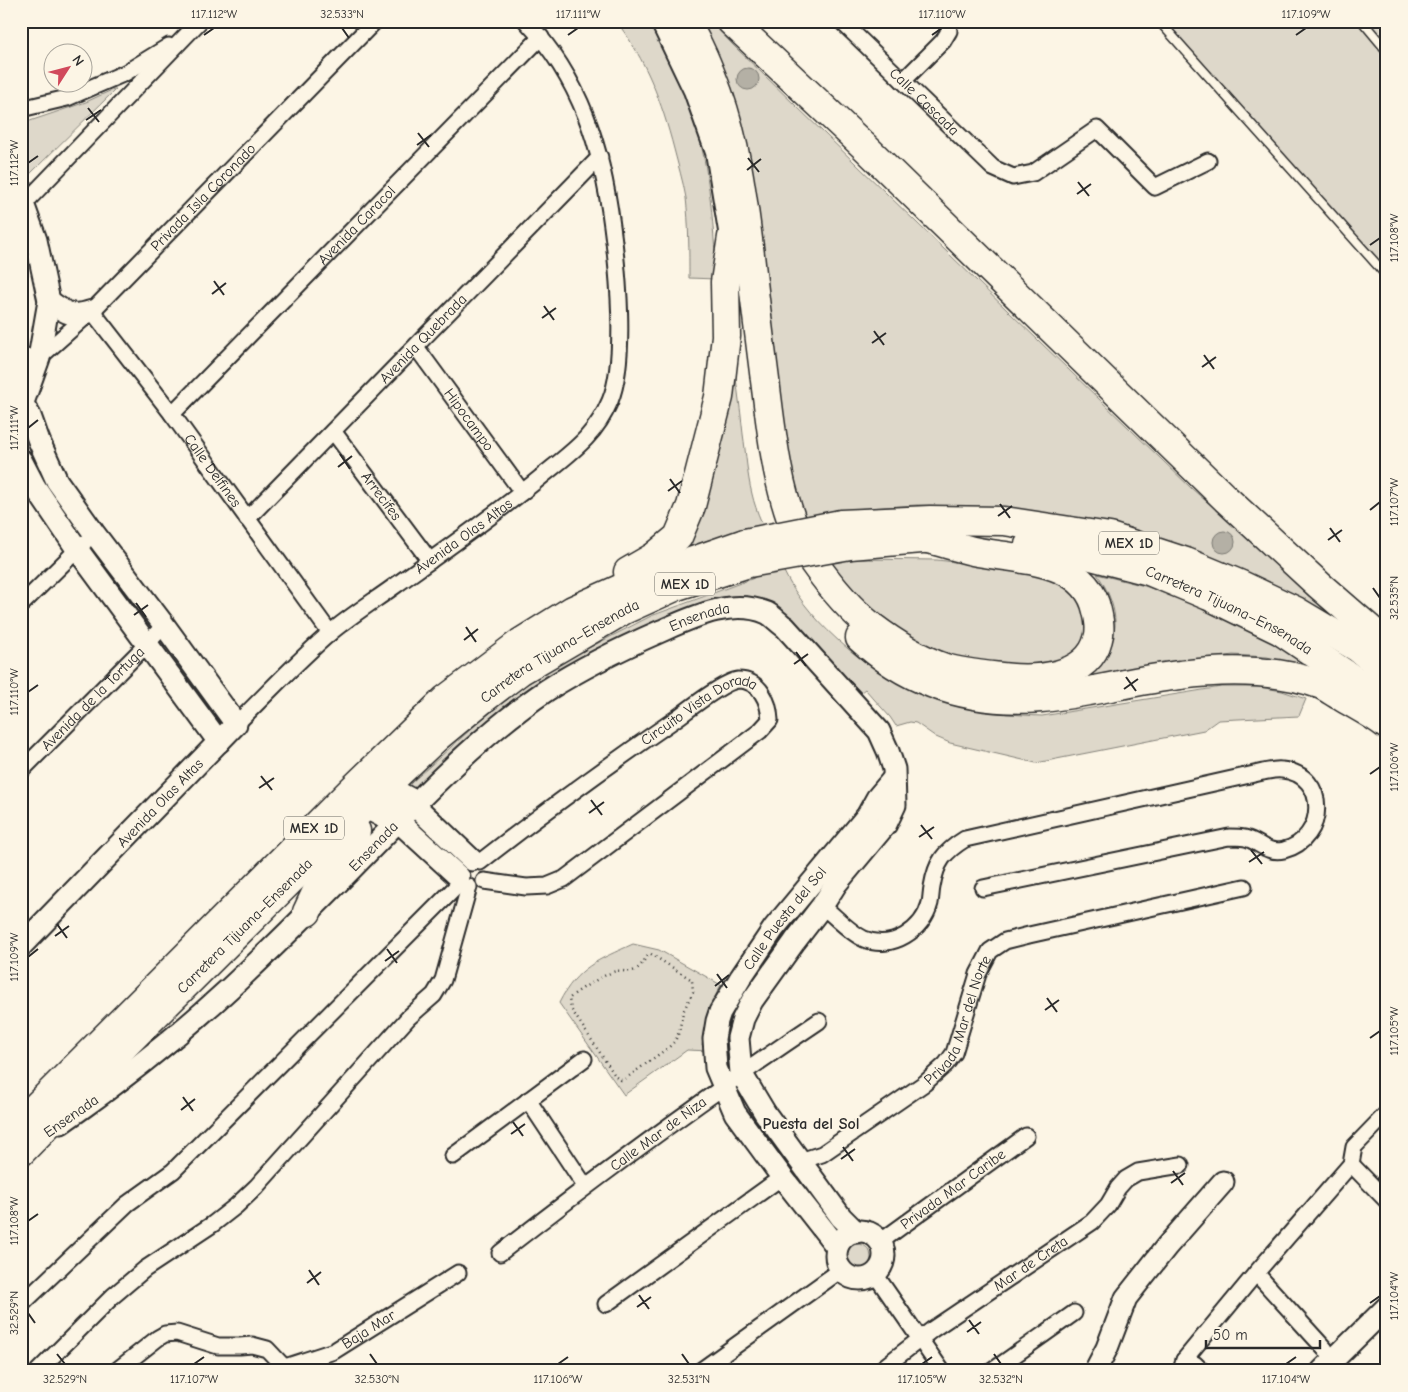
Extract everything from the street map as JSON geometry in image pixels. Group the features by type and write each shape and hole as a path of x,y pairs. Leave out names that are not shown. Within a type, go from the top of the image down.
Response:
{"highway":[{"path":"684,21 709,69 726,117 735,153 742,193 770,422 780,484 800,542 831,588 855,614 892,642 945,668 998,677 1024,679 1049,677 1069,671 1094,650 1099,637 1099,618 1095,599 1084,584 1070,574 1053,565 974,551 924,538"},
{"path":"731,21 872,154 1226,499 1319,585 1387,644"},
{"path":"573,610 668,546 678,536 691,506 719,397 726,336 726,282 732,237"},
{"path":"732,237 768,496 784,545 804,578 828,608 880,656 921,680 954,692 998,698 1041,698 1179,675 1241,671 1279,675 1320,684 1387,725"},
{"name":"Carretera Tijuana–Ensenada","path":"23,1140 352,790 446,699 520,643 573,610 642,579 747,553 930,520 1004,521 1110,537 1186,562 1296,611 1358,648 1387,671"},
{"name":"Carretera Tijuana–Ensenada","path":"846,534 990,540 1064,549 1149,571 1209,596 1281,632 1387,702"},
{"name":"Carretera Tijuana–Ensenada","path":"23,1140 117,1053 436,737 520,671 566,642 624,610 747,553"},
{"path":"307,912 317,890 330,869 354,840 369,802 406,813"}],"main road":[{"path":"663,21 696,90 718,152 732,237"}],"street":[{"path":"200,21 22,203 36,240 49,301 30,357 22,404 30,416 57,481 236,724"},
{"name":"Privada Isla Coronado","path":"30,357 92,310 374,21"},
{"name":"Avenida Olas Altas","path":"22,944 236,724 330,632 430,561 522,492 586,439 600,421 611,399 619,363 616,253 600,157 590,123 579,97 564,70 541,37 526,21"},
{"name":"Calle Cascada","path":"841,21 993,168 1013,177 1033,173 1096,129 1155,187 1208,161"},
{"path":"902,81 943,41 949,31 948,21"},
{"path":"21,109 67,98 125,73 187,34"},
{"name":"Avenida Caracol","path":"172,414 541,37"},
{"name":"Avenida Quebrada","path":"247,519 600,157"},
{"path":"49,301 70,314 80,315 92,310"},
{"name":"Calle Delfines","path":"92,310 172,414 330,632"},
{"name":"Hipocampo","path":"416,347 522,492"},
{"name":"Arrecifes","path":"333,431 430,561"},
{"path":"21,460 35,487 77,550 219,742"},
{"path":"21,605 94,533"},
{"name":"Calle Puesta del Sol","path":"751,608 769,614 785,627 879,731 894,769 895,805 886,824 836,884 752,1001 743,1019 738,1038 741,1074 765,1113 841,1218 856,1232"},
{"name":"Ensenada","path":"23,1140 89,1103 170,1040 229,988 406,813 491,734 555,686 637,642 681,622 720,609 751,608"},
{"name":"Avenida de la Tortuga","path":"21,771 164,625"},
{"name":"Circuito Vista Dorada","path":"476,861 716,691 737,680 751,682 762,692 770,706 770,720 760,731 564,879 540,887 484,882"},
{"path":"822,906 864,939 880,943 902,938 920,925 930,904 936,868 944,855 966,839 1263,772 1282,770 1298,774 1310,784 1317,799 1317,816 1310,832 1296,844 1283,850 1270,850 1246,838 1230,837 983,888"},
{"name":"Calle Puesta del Sol","path":"838,1247 782,1177 735,1113 716,1068 714,1053 717,1021 720,1012 741,977 774,928 867,816 877,798 893,779"},
{"path":"406,813 442,831 476,861 486,870 484,882 476,887 463,882 427,848 406,813"},
{"path":"427,848 442,831"},
{"path":"38,1371 113,1296 145,1269 213,1224 256,1187 410,1017 434,995 443,980 448,962 463,882 460,867 463,863 476,861"},
{"path":"21,1306 127,1204 173,1170 463,882"},
{"name":"Privada Mar del Norte","path":"800,1161 822,1154 925,1083 946,1064 954,1053 978,974 990,951 1005,941 1244,887"},
{"path":"774,928 795,941"},
{"name":"Calle Mar de Niza","path":"500,1253 585,1186 741,1074 819,1021"},
{"path":"452,1156 584,1058"},
{"path":"528,1100 585,1186"},
{"path":"1182,1365 1256,1274 1351,1164 1354,1147 1386,1114"},
{"name":"Privada Mar Caribe","path":"880,1242 1026,1136"},
{"path":"1351,1164 1387,1201"},
{"name":"Mar de Creta","path":"879,1371 933,1329 1092,1222 1108,1205 1126,1179 1138,1172 1181,1165"},
{"path":"606,1304 782,1177"},
{"path":"1095,1371 1107,1348 1126,1298 1167,1246 1223,1182"},
{"path":"856,1232 865,1232 874,1236 880,1242 883,1259 875,1274 867,1278 857,1279 848,1276 841,1270 837,1263 836,1255 838,1247 845,1237 856,1232"},
{"path":"700,1371 841,1270"},
{"name":"Baja Mar","path":"279,1369 334,1351 458,1273"},
{"path":"875,1274 942,1371"},
{"path":"1256,1274 1325,1349"},
{"path":"1322,1371 1387,1307"},
{"path":"992,1371 1074,1313"},
{"path":"116,1371 150,1343 165,1334 177,1333 218,1346 252,1345 267,1349 279,1369"},
{"path":"1182,1365 1195,1364 1202,1371"}],"lane":[{"path":"1159,21 1387,276"},
{"path":"1362,21 1387,51"}],"path":[{"path":"651,954 692,980 693,992 683,1012 680,1032 672,1045 621,1080 616,1077 571,1009 569,999 576,992 614,971 630,972 637,969 642,966 647,956 651,954"}],"shaded area":[{"path":"616,21 654,21 678,71 690,102 706,167 714,234 716,279 689,278 686,198 669,132 652,82 636,51"},
{"path":"692,21 710,21 1191,488 1338,616 1336,619 1199,553 1172,543 1100,525 1002,510 959,506 917,505 837,510 857,559 937,560 1032,571 1080,590 1092,637 1057,671 935,655 859,605 799,518"},
{"path":"1153,21 1387,21 1387,282"},
{"path":"748,68 756,71 759,79 756,87 748,90 740,87 737,79 740,71"},
{"path":"116,89 29,175 26,174 21,167 21,124 86,102"},
{"path":"731,347 748,472 752,494 761,521 790,583 811,613 828,631 867,664 911,690 934,699 956,706 999,713 1042,716 1221,687 1259,687 1282,691 1306,699 1299,716 1218,720 1204,730 1036,763 950,743 936,737 916,723 910,722 896,726 865,689 861,692 777,608 627,640 419,797 408,787 411,783 481,720 523,687 565,660 651,616 754,578 734,534 721,536 675,551"},
{"path":"1224,531 1232,534 1235,542 1232,550 1224,553 1216,550 1213,542 1216,534"},
{"path":"1097,574 1145,586 1200,607 1292,649 1317,669 1267,657 1233,655 1081,677 1109,644 1115,627 1115,617 1110,599"},
{"path":"633,944 659,950 721,985 711,1007 702,1045 712,1047 710,1051 687,1050 624,1095 559,1003 573,981 581,973 599,960"},
{"path":"858,1244 867,1248 871,1257 867,1266 858,1270 849,1266 845,1257 849,1248"}],"district":[{"name":"Puesta del Sol","path":"811,1123"}]}
